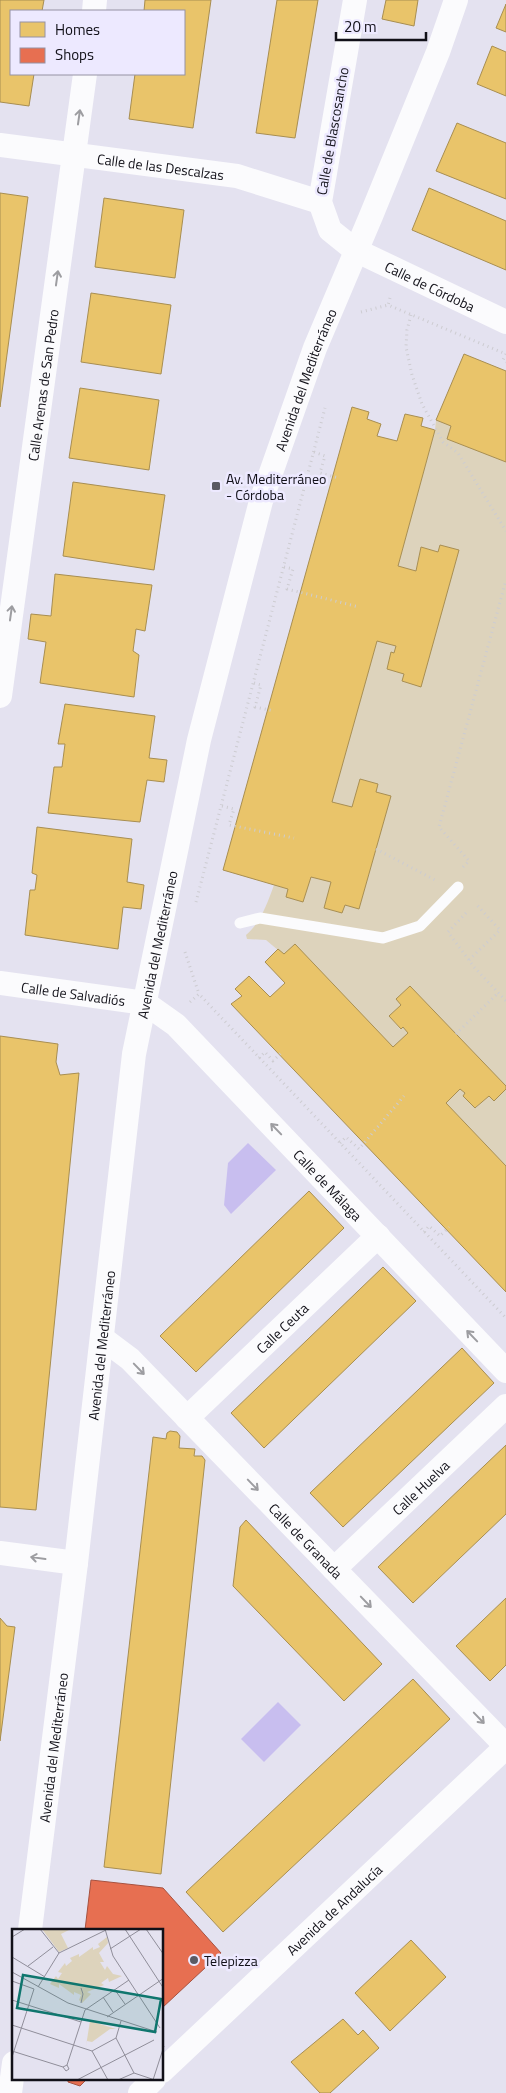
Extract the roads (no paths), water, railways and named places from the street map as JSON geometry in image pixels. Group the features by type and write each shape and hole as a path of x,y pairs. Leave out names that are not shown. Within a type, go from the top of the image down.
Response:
{"street":[{"name":"Calle de Blascosancho","path":"355,0 320,202 330,230 355,250"},
{"name":"Avenida del Mediterráneo","path":"30,1929 76,1563 134,1054 199,740 261,500 315,348 371,216 456,0"},
{"name":"Calle Arenas de San Pedro","path":"0,696 85,75"},
{"name":"Calle de las Descalzas","path":"0,145 237,176 320,202"},
{"name":"Calle de Córdoba","path":"355,250 506,322"},
{"name":"Calle de Salvadiós","path":"0,983 145,1003"},
{"name":"Calle de Málaga","path":"145,1003 176,1025 506,1371"},
{"name":"Calle Ceuta","path":"187,1418 378,1236"},
{"name":"Calle de Granada","path":"102,1338 130,1359 506,1747"},
{"name":"Calle Huelva","path":"334,1569 506,1406"},
{"path":"0,1553 76,1563"},
{"name":"Avenida de Andalucía","path":"164,2070 506,1747"},
{"path":"10,2093 12,2078"},
{"path":"140,2093 153,2080"}],"lane":[{"path":"240,923 260,918 384,938 420,926 455,883"}],"place":[{"name":"Av. Mediterráneo - Córdoba","path":"216,486"},
{"name":"Telepizza","path":"194,1960"}]}
